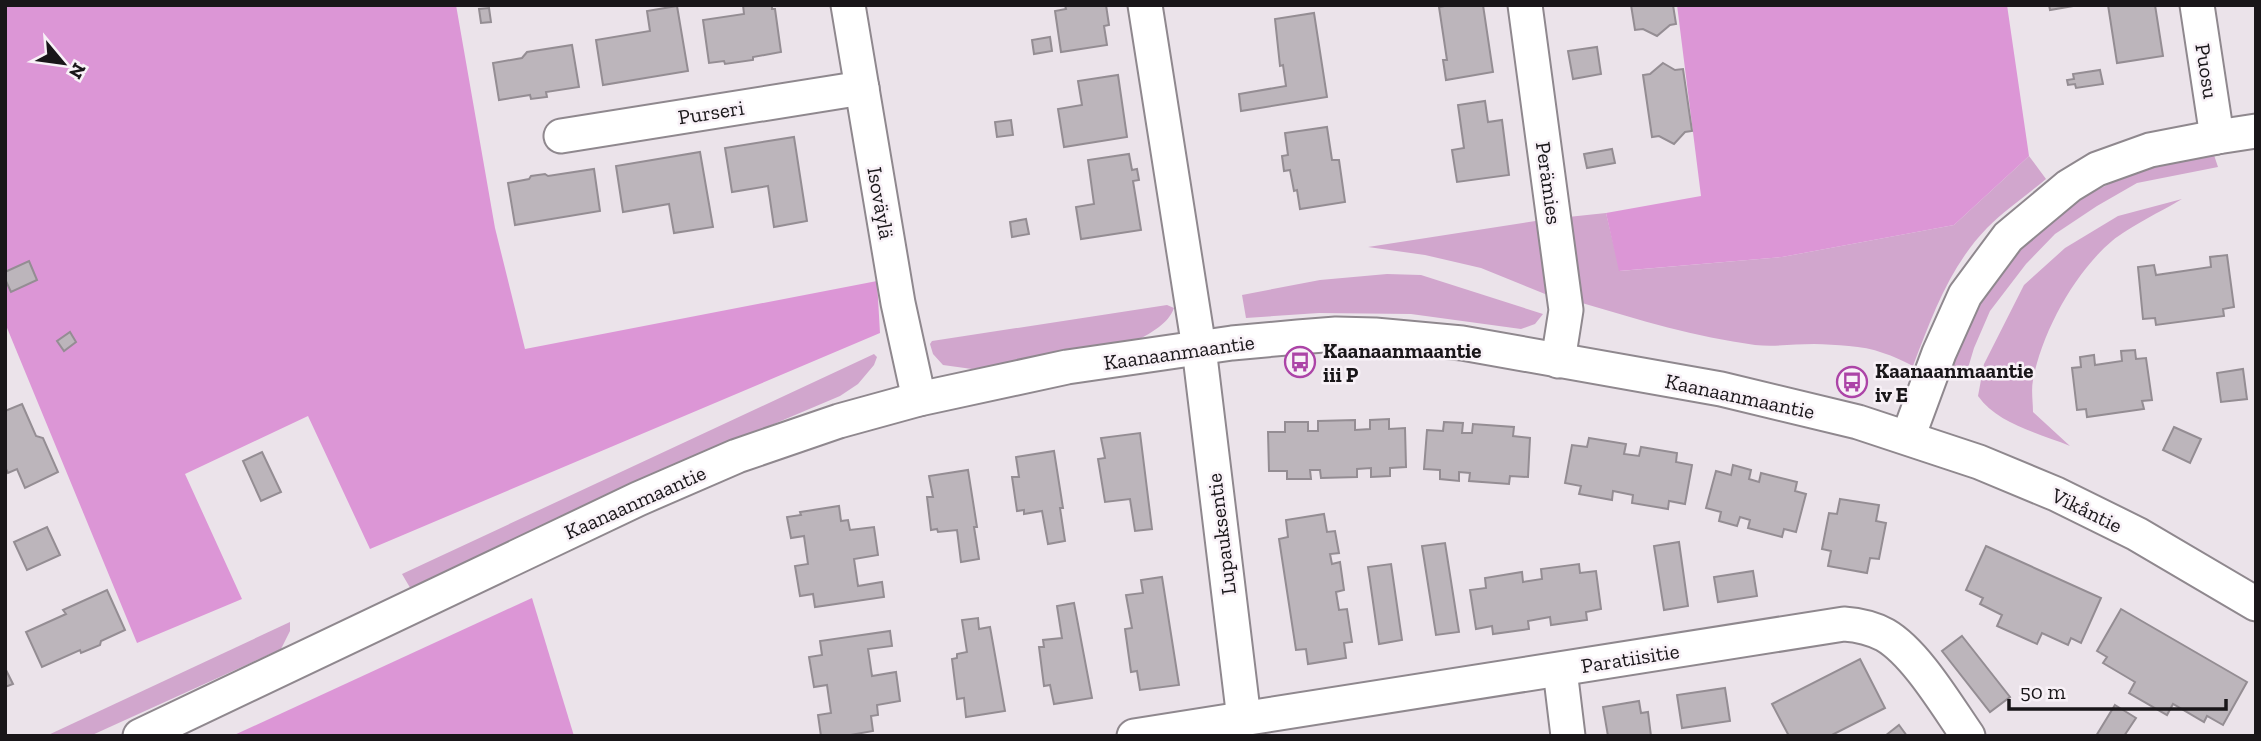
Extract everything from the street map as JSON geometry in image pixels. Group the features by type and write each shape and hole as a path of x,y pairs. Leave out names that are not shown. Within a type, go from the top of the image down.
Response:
{"street":[{"name":"Isoväylä","path":"848,5 898,303 919,399"},
{"path":"1146,5 1199,348"},
{"name":"Perämies","path":"1525,5 1566,310 1558,361"},
{"name":"Puosu","path":"2197,5 2217,136"},
{"name":"Purseri","path":"561,136 862,88"},
{"path":"1908,436 1939,353 1965,295 2008,237 2069,186 2097,169 2150,150 2256,131"},
{"name":"Kaanaanmaantie","path":"140,736 625,505 737,456 839,421 919,399 1067,367 1298,337 1375,335 1462,343 1721,389 1908,436"},
{"name":"Lupauksentie","path":"1199,348 1244,719"},
{"name":"Vikåntie","path":"1908,436 2056,494 2137,534 2256,604"},
{"name":"Paratiisitie","path":"1133,736 1843,624 1862,626 1886,636 1902,649 1924,673 1968,736"},
{"path":"1560,670 1568,736"}],"shaded area":[{"path":"5,5 456,5 495,228 525,349 877,281 880,333 370,549 308,416 185,474 242,599 137,643 5,323"},
{"path":"1677,5 2007,5 2029,156 1954,225 1782,257 1619,271 1606,213 1701,196"},
{"path":"2213,152 2218,167 2137,183 2055,234 2026,264 1990,311 1965,378 1947,369 1976,301 2010,257 2048,222 2087,195 2135,171"},
{"path":"2029,156 2046,179 1994,221 1962,259 1935,310 1913,366 1887,354 1858,347 1814,344 1762,346 1733,342 1646,322 1582,303 1568,217 1606,213 1620,271 1782,257 1954,225"},
{"path":"2182,199 2127,230 2098,254 2073,286 2052,323 2033,380 2033,412 2070,446 2007,421 1986,406 1978,396 1984,364 2024,285 2065,248 2118,216"},
{"path":"1542,220 1550,296 1481,268 1425,255 1368,247"},
{"path":"1387,274 1421,275 1543,314 1535,324 1521,329 1411,314 1319,313 1246,318 1242,295 1320,280"},
{"path":"1167,305 1174,308 1168,319 1138,340 972,369 943,365 933,354 930,344 932,341"},
{"path":"874,354 877,357 874,365 858,384 840,396 738,439 412,591 402,574"},
{"path":"532,598 574,736 232,736"},
{"path":"290,622 290,631 281,649 90,736 46,736"}],"building":[{"path":"743,5 772,5 772,9 775,9 781,52 753,57 753,60 709,63 703,20 744,14"},
{"path":"1065,5 1106,5 1109,25 1104,26 1107,45 1061,52 1055,11 1066,9"},
{"path":"1483,5 1493,72 1446,80 1443,60 1447,60 1439,7"},
{"path":"1631,5 1673,5 1676,24 1670,25 1657,36 1643,29 1635,30"},
{"path":"2049,5 2079,5 2050,10"},
{"path":"2108,5 2155,5 2163,56 2117,63"},
{"path":"677,6 688,71 603,85 596,40 650,31 647,11"},
{"path":"489,8 491,22 481,23 479,9"},
{"path":"1314,13 1327,97 1241,111 1239,94 1286,86 1283,65 1280,66 1275,19"},
{"path":"1050,37 1052,51 1034,54 1032,40"},
{"path":"572,45 579,87 546,92 547,97 531,99 530,95 499,100 493,63 522,58 527,52"},
{"path":"1597,47 1601,74 1573,79 1568,51"},
{"path":"1663,63 1675,70 1683,69 1692,131 1685,132 1674,144 1659,136 1652,137 1643,75 1650,74"},
{"path":"2100,70 2103,84 2076,88 2075,84 2068,85 2067,80 2074,79 2073,74"},
{"path":"1118,75 1127,137 1064,147 1058,109 1082,105 1078,81"},
{"path":"1485,101 1488,122 1502,120 1509,175 1457,182 1452,150 1464,148 1458,105"},
{"path":"1011,120 1013,135 997,137 995,122"},
{"path":"1327,127 1332,160 1339,160 1345,202 1300,209 1290,170 1284,171 1282,156 1288,155 1285,133"},
{"path":"794,137 807,221 774,227 768,186 732,192 725,148"},
{"path":"1612,149 1615,163 1587,168 1584,154"},
{"path":"700,152 713,227 674,233 669,204 623,212 616,166"},
{"path":"1129,154 1132,170 1137,169 1139,180 1133,181 1141,230 1081,239 1076,207 1094,204 1088,160"},
{"path":"594,169 600,211 515,225 508,183 529,179 531,176"},
{"path":"1026,219 1029,234 1012,237 1010,222"},
{"path":"2227,255 2234,307 2223,309 2224,316 2156,325 2155,318 2143,319 2138,267 2154,265 2156,275 2211,267 2210,257"},
{"path":"29,261 37,280 11,292 5,272"},
{"path":"70,332 76,342 64,351 57,341"},
{"path":"2135,350 2136,359 2146,358 2152,400 2142,401 2144,409 2087,417 2086,409 2077,410 2072,368 2081,367 2080,357 2094,355 2095,365 2122,361 2121,351"},
{"path":"2243,369 2247,399 2221,402 2217,373"},
{"path":"22,404 36,436 43,438 58,472 25,488 17,469 8,473 5,467 5,411"},
{"path":"1389,419 1389,429 1405,428 1406,467 1390,468 1390,476 1371,477 1371,468 1357,469 1357,477 1321,478 1320,470 1310,470 1311,479 1287,479 1287,471 1269,471 1268,432 1285,432 1285,422 1308,422 1308,431 1318,431 1318,421 1355,420 1355,430 1370,429 1370,420"},
{"path":"1444,422 1463,423 1462,433 1472,433 1473,424 1514,427 1513,436 1530,438 1528,477 1510,476 1509,484 1469,481 1470,473 1459,472 1459,481 1440,479 1440,470 1424,469 1427,430 1443,431"},
{"path":"2174,427 2201,439 2190,463 2163,450"},
{"path":"1140,433 1152,529 1135,531 1130,499 1105,502 1098,459 1105,458 1101,438"},
{"path":"1589,438 1626,444 1624,454 1639,456 1641,447 1677,453 1676,462 1692,465 1685,504 1669,501 1668,509 1632,503 1633,495 1613,491 1612,500 1579,494 1581,486 1565,483 1572,445 1587,447"},
{"path":"1054,451 1065,541 1048,544 1042,511 1024,514 1024,510 1017,511 1012,477 1019,477 1016,457"},
{"path":"262,452 281,492 261,501 243,461"},
{"path":"1733,465 1751,470 1749,479 1759,482 1761,473 1797,482 1795,491 1806,494 1796,532 1784,529 1782,537 1748,528 1750,520 1740,517 1737,526 1719,521 1721,512 1706,508 1716,471 1731,475"},
{"path":"968,470 979,559 961,562 957,530 931,530 927,497 933,497 929,476"},
{"path":"1840,499 1879,505 1876,521 1886,523 1879,559 1870,558 1867,573 1828,566 1831,551 1822,549 1829,513 1837,514"},
{"path":"839,506 841,521 848,520 850,530 874,527 878,555 854,559 858,586 882,582 884,597 815,607 813,594 800,596 795,566 808,564 804,536 791,538 787,517 801,515 800,512"},
{"path":"1324,514 1327,532 1335,531 1339,553 1330,554 1332,564 1340,562 1344,590 1336,592 1339,610 1347,609 1352,642 1344,643 1346,658 1308,664 1306,649 1296,650 1279,539 1288,537 1286,520"},
{"path":"47,527 60,555 27,570 14,542"},
{"path":"1679,542 1688,606 1664,610 1654,546"},
{"path":"1445,543 1459,632 1436,635 1422,546"},
{"path":"1986,546 2101,598 2081,643 2071,638 2068,645 2042,633 2037,644 1997,626 2002,615 1980,604 1983,598 1966,590"},
{"path":"1391,564 1402,640 1379,644 1368,567"},
{"path":"1579,564 1580,573 1596,571 1601,609 1586,612 1587,620 1551,625 1550,617 1528,621 1529,629 1493,634 1492,626 1476,629 1470,590 1486,588 1485,578 1522,572 1523,582 1542,579 1541,569"},
{"path":"1753,571 1757,596 1718,602 1714,577"},
{"path":"1162,577 1179,685 1140,690 1137,671 1131,672 1125,629 1132,628 1126,595 1143,593 1141,580"},
{"path":"107,590 125,630 101,641 100,645 81,653 80,650 42,667 26,632 66,614 63,610"},
{"path":"1074,603 1092,698 1054,704 1050,685 1044,686 1039,647 1044,647 1043,640 1062,638 1057,606"},
{"path":"2121,609 2247,682 2223,725 2207,716 2204,722 2173,704 2167,715 2129,693 2135,682 2103,663 2107,657 2097,651"},
{"path":"978,618 979,629 990,627 1005,711 966,717 964,698 957,699 952,659 957,658 957,654 967,652 962,620"},
{"path":"890,631 892,646 868,649 872,676 896,672 900,701 877,705 878,715 871,716 873,731 845,736 821,736 818,715 831,713 827,685 814,687 809,657 822,655 820,641"},
{"path":"1962,636 2010,697 1990,712 1942,651"},
{"path":"1860,659 1885,708 1830,736 1789,736 1772,704"},
{"path":"5,668 13,684 5,687"},
{"path":"1725,688 1730,721 1682,728 1677,695"},
{"path":"1639,701 1641,713 1648,712 1651,736 1608,736 1603,707"},
{"path":"2115,705 2136,718 2124,736 2096,736"},
{"path":"1899,725 1907,736 1885,736"}],"place":[{"name":"Kaanaanmaantie iii P","path":"1300,362"},
{"name":"Kaanaanmaantie iv E","path":"1852,382"}]}
